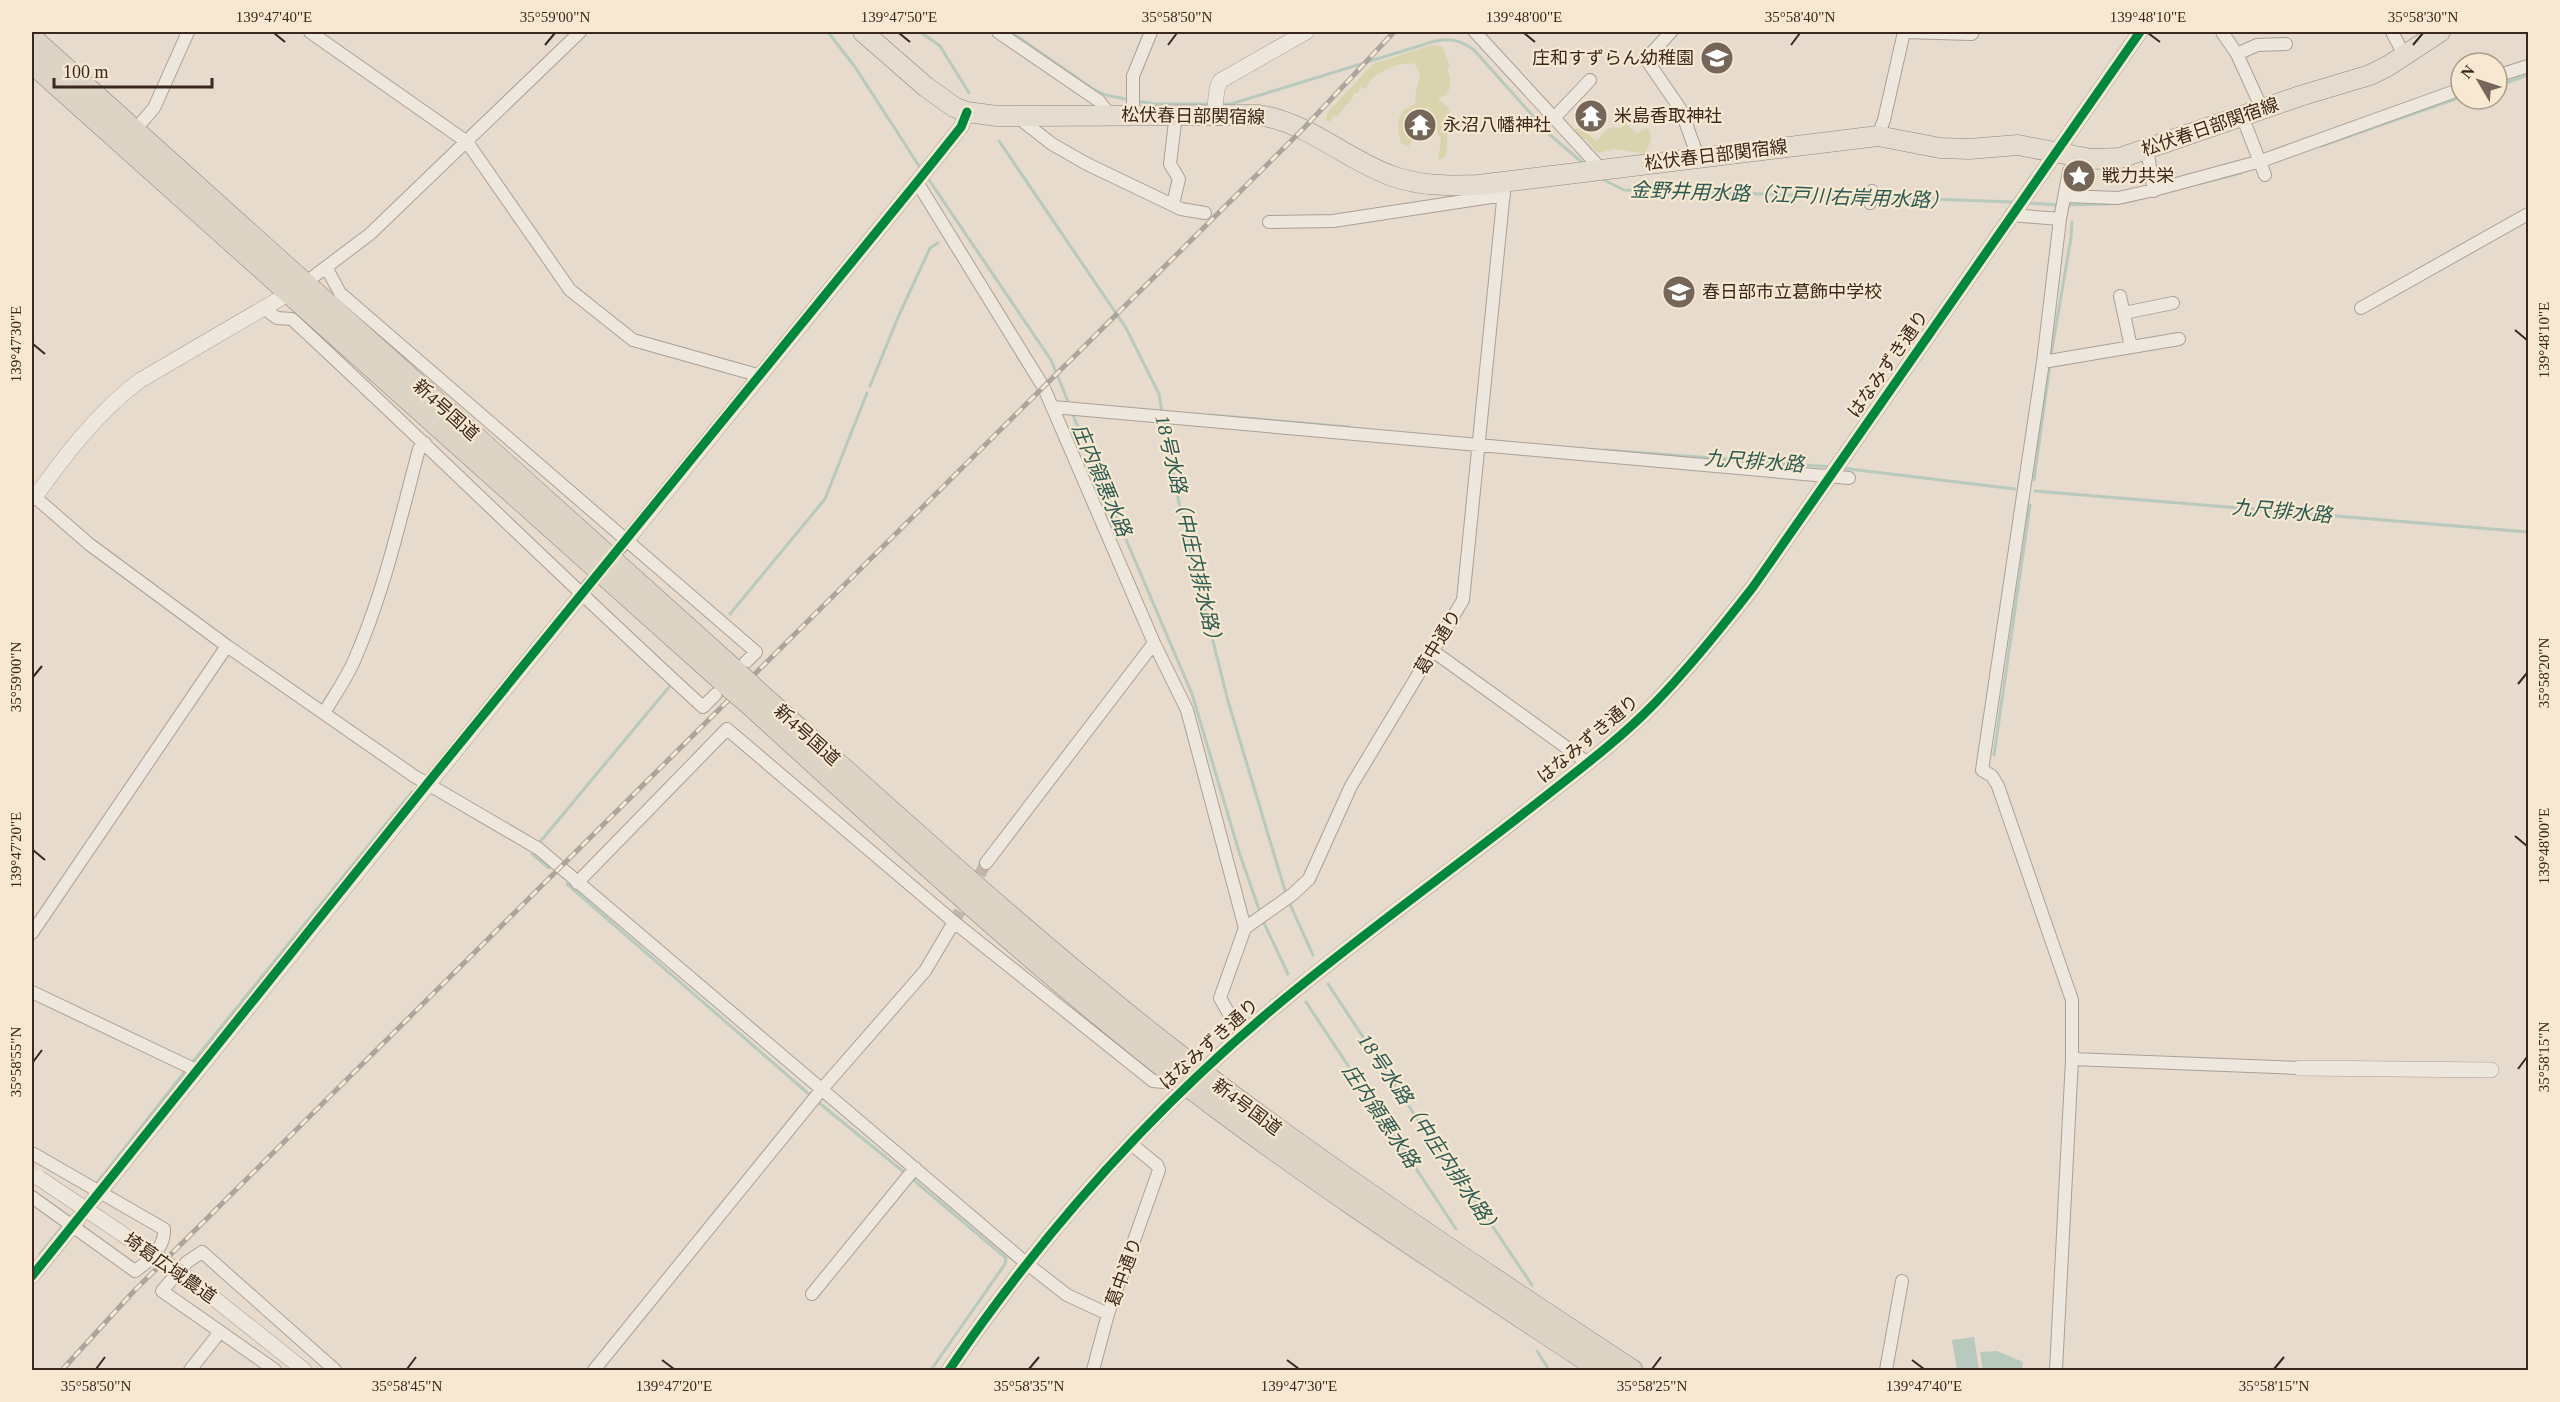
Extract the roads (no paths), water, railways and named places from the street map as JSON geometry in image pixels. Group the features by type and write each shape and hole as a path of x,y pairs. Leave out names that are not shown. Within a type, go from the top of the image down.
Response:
{"highway":[{"name":"新4号国道","path":"32,38 134,131 297,289"},
{"name":"新4号国道","path":"32,63 297,289 753,698 920,860 1048,972 1194,1078 1632,1371"},
{"name":"新4号国道","path":"1194,1078 1351,1205 1601,1371"}],"main road":[{"name":"松伏春日部関宿線","path":"863,32 940,98 967,112 987,116 1259,115 1291,123 1375,169 1410,181 1504,188 1572,172 1878,136 1952,149 2018,145 2103,160 2146,149 2370,75 2440,32"}],"street":[{"path":"134,131 154,108 188,32"},
{"path":"310,32 467,142 570,290 618,330 633,340 756,375"},
{"path":"580,32 370,234 297,289 154,372 122,394 83,433 33,497 89,544 227,646 427,784 539,849 1026,1263 1067,1295 1108,1314"},
{"path":"998,32 1099,101 1109,114"},
{"path":"1133,114 1133,76 1151,32"},
{"path":"1214,115 1220,81 1306,32"},
{"path":"1475,32 1601,169"},
{"path":"1671,32 1646,59 1681,110 1698,157"},
{"path":"1878,136 1884,120 1904,32 1972,34 1972,32"},
{"name":"はなみずき通り","path":"949,1371 1026,1263 1094,1182 1194,1078 1309,979 1588,763 1654,704 1704,649 1754,587 2140,32"},
{"path":"2222,32 2237,54 2262,109"},
{"path":"2392,32 2404,55"},
{"path":"2237,54 2257,45 2286,44"},
{"path":"2509,72 2529,66"},
{"path":"1554,118 1590,80"},
{"path":"2012,215 2118,198 2263,167 2449,94"},
{"path":"623,545 756,375 961,127 967,112"},
{"path":"1173,204 1179,179 1170,164 1176,114"},
{"path":"1016,116 1052,144 1147,194 1181,209 1205,213"},
{"path":"2242,116 2263,167"},
{"path":"2146,149 2154,190"},
{"path":"2056,1371 2073,1013 2067,983 1998,786 1992,776 1982,770 2069,171"},
{"path":"917,182 1058,407 1154,643 1187,710 1245,928 1220,998 1228,1012 1247,1032"},
{"path":"1269,222 1334,221 1504,188"},
{"name":"葛中通り","path":"1245,928 1293,894 1308,879 1351,786 1463,600 1504,188"},
{"path":"2361,308 2529,214"},
{"path":"265,309 277,318 292,319 585,589 703,707 756,652 623,545 340,293 326,267"},
{"path":"2120,296 2131,347"},
{"path":"2124,313 2173,303"},
{"path":"2043,362 2180,339"},
{"path":"1058,407 1480,446 1834,471 1849,478"},
{"path":"324,713 354,663 385,574 419,449 425,443"},
{"path":"32,1276 585,589"},
{"path":"986,862 1154,643"},
{"path":"32,933 227,646"},
{"path":"1433,651 1588,763"},
{"path":"577,883 727,729 954,922 1153,1081 1194,1078"},
{"path":"594,1371 822,1089 925,971 954,922"},
{"path":"32,992 196,1070"},
{"path":"2072,1059 2300,1068 2491,1070"},
{"name":"葛中通り","path":"1093,1371 1108,1314 1158,1175 1157,1166 1130,1143"},
{"path":"32,1153 164,1229 159,1248 149,1261 135,1271 32,1197"},
{"path":"812,1294 915,1168"},
{"name":"埼葛広域農道","path":"35,1176 191,1280 304,1371"},
{"path":"274,1371 258,1366 220,1332 162,1291 187,1262 202,1252 335,1371"},
{"path":"1887,1371 1902,1281"},
{"path":"190,1371 220,1332"}],"waterway":[{"name":"庄内領悪水路","path":"828,32 855,67 921,169"},
{"name":"18号水路（中庄内排水路）","path":"920,32 940,46 969,93"},
{"name":"金野井用水路（江戸川右岸用水路）","path":"1011,32 1093,89 1106,95 1130,100"},
{"name":"金野井用水路（江戸川右岸用水路）","path":"1220,104 1231,104 1432,42 1454,40 1474,50 1549,134 1584,164"},
{"name":"金野井用水路（江戸川右岸用水路）","path":"2509,82 2528,75"},
{"name":"金野井用水路（江戸川右岸用水路）","path":"1136,101 1155,104 1210,104"},
{"name":"金野井用水路（江戸川右岸用水路）","path":"2321,146 2449,101"},
{"name":"18号水路（中庄内排水路）","path":"999,141 1126,328 1159,394 1162,412"},
{"name":"金野井用水路（江戸川右岸用水路）","path":"2186,187 2241,173"},
{"name":"庄内領悪水路","path":"927,177 1051,360 1069,404"},
{"name":"金野井用水路（江戸川右岸用水路）","path":"1600,178 1624,190 1867,197"},
{"name":"金野井用水路（江戸川右岸用水路）","path":"1873,197 2014,202"},
{"name":"金野井用水路（江戸川右岸用水路）","path":"2122,203 2136,200"},
{"name":"金野井用水路（江戸川右岸用水路）","path":"2026,203 2059,205"},
{"name":"金野井用水路（江戸川右岸用水路）","path":"2065,205 2110,204"},
{"path":"2051,355 2072,222"},
{"path":"870,386 930,248 938,243"},
{"path":"2034,480 2050,364"},
{"path":"730,614 825,499 867,393"},
{"name":"庄内領悪水路","path":"1072,413 1192,694 1240,855 1260,912"},
{"name":"九尺排水路","path":"1210,415 1349,427"},
{"name":"18号水路（中庄内排水路）","path":"1163,419 1182,518 1228,701 1286,894"},
{"name":"九尺排水路","path":"1605,450 1832,467"},
{"name":"九尺排水路","path":"1841,468 2015,489"},
{"name":"九尺排水路","path":"2035,491 2528,532"},
{"path":"1994,755 2030,505"},
{"path":"540,842 669,687"},
{"path":"191,1064 412,792"},
{"path":"532,854 549,868"},
{"path":"567,884 810,1095"},
{"name":"18号水路（中庄内排水路）","path":"1288,900 1313,955"},
{"name":"庄内領悪水路","path":"1263,921 1288,974"},
{"name":"18号水路（中庄内排水路）","path":"1328,984 1453,1173 1466,1187 1532,1285"},
{"name":"庄内領悪水路","path":"1306,1002 1456,1229"},
{"path":"97,1183 187,1069"},
{"path":"818,1102 905,1173"},
{"path":"910,1177 1006,1258 1005,1264 931,1370"},
{"path":"40,1254 61,1228"},
{"name":"庄内領悪水路","path":"1537,1351 1549,1370"}],"tunnel":[{"path":"954,922 986,863"}],"railway":[{"path":"62,1370 134,1291 1304,128 1394,32"}],"place":[{"name":"庄和すずらん幼稚園","path":"1717,58"},
{"name":"米島香取神社","path":"1591,116"},
{"name":"永沼八幡神社","path":"1420,125"},
{"name":"戦力共栄","path":"2079,176"},
{"name":"春日部市立葛飾中学校","path":"1679,292"}]}
